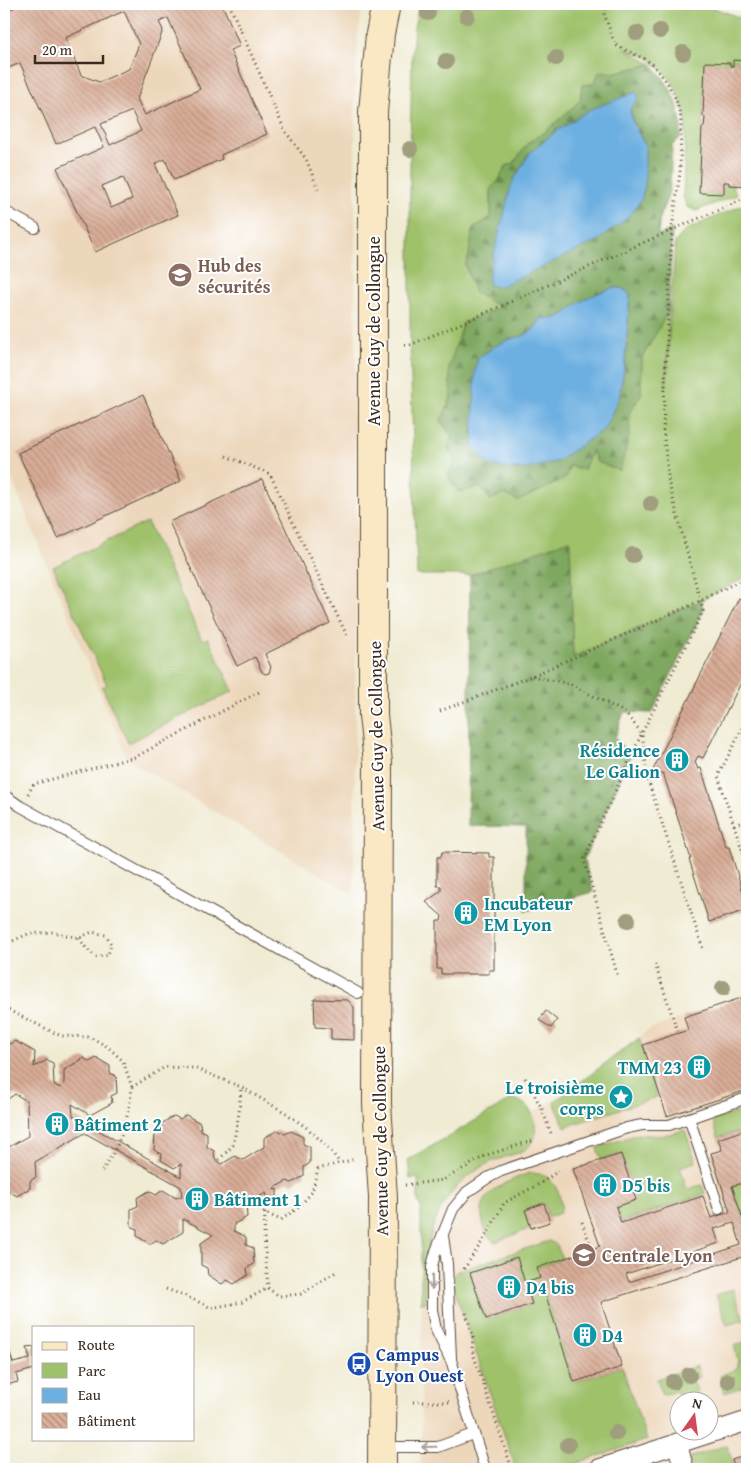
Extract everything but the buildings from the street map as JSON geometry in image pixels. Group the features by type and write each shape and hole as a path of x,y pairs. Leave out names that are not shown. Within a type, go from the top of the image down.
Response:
{"main road":[{"name":"Avenue Guy de Collongue","path":"382,1458 382,1197 377,1104 378,763 373,715 373,112 380,34 386,4"}],"street":[{"path":"600,1469 747,1421"},
{"path":"677,1443 684,1469"}],"lane":[{"path":"4,211 35,228"},
{"path":"4,795 20,806 358,993"},
{"path":"484,1469 452,1363 436,1330 432,1310 432,1266 454,1209 467,1192 501,1170 627,1128 642,1125 669,1124 747,1098"},
{"path":"689,1118 719,1209"},
{"path":"443,1235 447,1264 452,1363"},
{"path":"382,1458 438,1446 473,1434"}],"path":[{"path":"229,4 285,130 306,159 318,189"},
{"path":"607,4 604,13 615,45 652,64 667,82 682,118 680,173 672,229 663,429 669,484 702,600 703,611 642,733 584,859 618,977"},
{"path":"405,345 410,345 493,310 672,229 747,198"},
{"path":"226,456 270,474 347,636"},
{"path":"440,711 532,676 702,600 747,577"},
{"path":"532,676 570,684 624,712 642,733 648,780 703,949"},
{"path":"20,806 34,784 135,757 259,692"},
{"path":"747,719 718,776 747,864"},
{"path":"734,825 747,820"},
{"path":"4,945 28,934 53,932 79,938 92,932 106,936 111,944 108,955 96,957 79,938"},
{"path":"655,964 678,1033"},
{"path":"4,1008 61,1036 90,1037 108,1047 123,1061 132,1087 130,1105 123,1133 114,1154 102,1171"},
{"path":"132,1087 165,1067 194,1068 241,1087 286,1113 307,1128 328,1147 340,1163"},
{"path":"525,1078 541,1107 556,1152"},
{"path":"219,1160 233,1145 239,1113 241,1087"},
{"path":"544,1138 552,1136"},
{"path":"402,1186 443,1180 487,1156 537,1140"},
{"path":"254,1200 265,1213 280,1220 291,1215 312,1192 318,1169 358,1158"},
{"path":"461,1274 487,1234 504,1203 541,1183 563,1168"},
{"path":"265,1213 264,1236 268,1288 279,1296 300,1294 336,1272"},
{"path":"582,1222 592,1249"},
{"path":"166,1289 211,1308 242,1302 268,1288"},
{"path":"463,1307 474,1336 472,1350 512,1469"}],"shaded area":[{"name":"Hub des sécurités","path":"4,4 363,4 358,35 355,89 356,592 354,895 135,764 126,756 4,461"},
{"name":"Centrale Lyon","path":"747,995 747,1469 421,1469 422,1179 562,1095 650,1029"}],"green space":[{"path":"419,4 703,4 747,20 747,61 733,60 733,63 705,63 700,193 723,194 724,185 732,185 737,195 696,211 687,207 683,197 686,118 680,99 671,80 649,58 624,48 652,64 613,73 593,84 582,85 580,101 544,133 529,142 513,164 506,166 499,180 491,188 491,217 473,229 469,256 465,265 500,307 449,367 451,398 442,421 454,439 448,447 455,464 480,487 504,494 569,466 592,449 630,433 628,413 641,395 642,358 669,310 666,388 675,242 686,230 747,203 747,577 702,600 573,658 570,540 470,575 417,575 410,345 410,149 412,54 414,27"},
{"path":"652,64 674,97 678,106 681,125 681,137 672,146 670,186 660,215 658,236 672,229 669,310 642,358 641,395 629,413 630,433 620,471 597,462 592,450 584,470 570,466 565,479 518,501 504,494 490,500 480,487 458,492 448,475 455,464 448,446 453,438 441,421 451,398 449,367 463,323 500,307 475,293 465,265 469,256 473,229 491,217 491,188 499,180 506,166 513,164 529,142 544,133 580,101 582,85 593,84 600,71 613,73","holes":["639,97 630,109 633,123 645,145 529,154 555,132 589,110","613,288 621,288 630,294 625,362 619,398 486,352 510,339 523,336 533,330 542,318 550,319 561,316 587,298"]},
{"path":"147,522 202,640 208,638 233,691 128,743 102,687 107,685 53,567"},
{"path":"570,540 573,657 702,600 703,611 652,713 624,712 615,738 631,756 584,859 593,892 526,911 526,827 468,826 470,575"},
{"path":"639,1038 657,1097 565,1127 554,1102"},
{"path":"512,1099 525,1105 534,1118 535,1133 533,1140 526,1149 491,1162 468,1177 453,1191 442,1207 434,1223 429,1241 426,1302 421,1303 421,1207 418,1202 418,1178 410,1179 408,1160"},
{"path":"747,1109 747,1129 718,1138 713,1120"},
{"path":"685,1130 696,1162 680,1167 687,1189 702,1185 705,1194 621,1222 616,1207 636,1200 621,1154 601,1160 597,1148 638,1134 660,1136"},
{"path":"529,1173 545,1176 553,1183 560,1198 560,1213 549,1217 544,1203 525,1210 531,1228 495,1242 488,1235 484,1225 482,1212 484,1203 495,1190 511,1180"},
{"path":"747,1182 747,1231 732,1186"},
{"path":"549,1241 557,1245 562,1259 537,1268 540,1278 525,1283 516,1257 470,1273 486,1319 532,1304 529,1295 544,1290 574,1382 622,1367 647,1440 559,1469 516,1469 453,1286 453,1278 457,1271"},
{"path":"733,1289 744,1320 727,1325 716,1295"},
{"path":"747,1341 747,1385 725,1393 720,1376 736,1369 738,1361 734,1346"},
{"path":"697,1366 700,1377 693,1380 696,1390 668,1390 668,1393 662,1395 657,1379"},
{"path":"727,1445 735,1469 688,1469 691,1457"}],"water":[{"path":"636,92 639,97 630,109 633,123 645,145 645,185 641,200 626,219 597,241 499,287 489,285 489,273 512,183 529,154 555,132 589,110"},
{"path":"613,288 621,288 630,294 625,362 619,398 604,429 558,461 528,469 506,469 488,464 473,446 475,372 478,358 495,346 510,339 523,336 533,330 542,318 550,319 561,316 587,298"}],"place":[{"name":"Hub des sécurités","path":"180,275"},
{"name":"Résidence Le Galion","path":"677,760"},
{"name":"Incubateur EM Lyon","path":"466,913"},
{"name":"TMM 23","path":"699,1067"},
{"name":"Le troisième corps","path":"621,1097"},
{"name":"Bâtiment 2","path":"57,1124"},
{"name":"D5 bis","path":"605,1185"},
{"name":"Bâtiment 1","path":"197,1199"},
{"name":"Centrale Lyon","path":"584,1255"},
{"name":"D4 bis","path":"509,1287"},
{"name":"D4","path":"585,1335"},
{"name":"Campus Lyon Ouest","path":"359,1364"}]}
